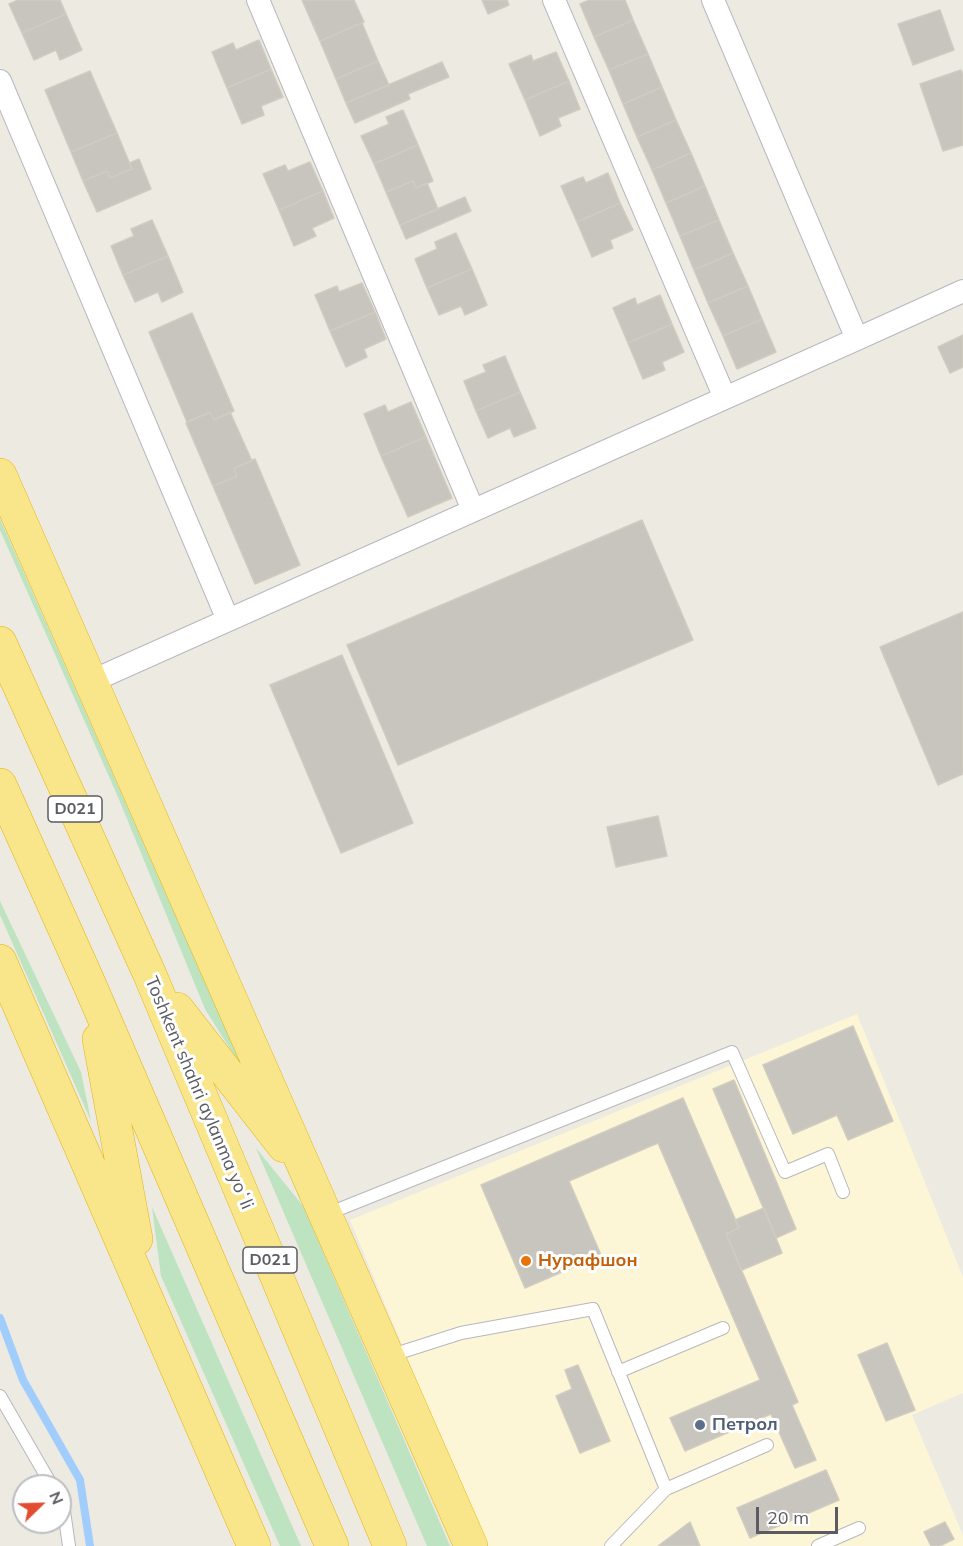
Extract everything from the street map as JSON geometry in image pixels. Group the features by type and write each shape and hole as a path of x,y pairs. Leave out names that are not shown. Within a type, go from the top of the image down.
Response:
{"highway":[{"path":"0,475 314,1184 471,1546"},
{"name":"Toshkent shahri aylanma yoʻli","path":"0,643 7,671 150,975 390,1546"},
{"name":"D021","path":"0,785 88,981 332,1546"},
{"path":"0,961 254,1546"},
{"path":"150,975 314,1184"},
{"path":"88,981 146,1294"}],"street":[{"path":"258,0 473,510"},
{"path":"554,0 724,398"},
{"path":"713,0 857,339"},
{"path":"0,81 228,620"},
{"path":"92,681 963,291"}],"lane":[{"path":"327,1214 732,1052 785,1172 828,1154 843,1192"},
{"path":"388,1356 461,1333 593,1309 666,1489"},
{"path":"618,1372 723,1328"},
{"path":"0,1396 45,1474"},
{"path":"611,1546 666,1489 767,1445"},
{"path":"818,1546 859,1528"}],"shaded area":[{"path":"857,1014 963,1277 963,1393 912,1415 963,1535 963,1546 485,1546 350,1220"}],"green space":[{"path":"0,519 244,1071 205,1009 118,797 0,530"},
{"path":"0,901 81,1072 91,1121 0,915"},
{"path":"256,1148 303,1206 450,1546 427,1546"},
{"path":"152,1207 301,1546 280,1546 161,1276"}],"building":[{"path":"18,0 60,0 66,14 22,33 9,4"},
{"path":"302,0 354,0 364,22 320,41"},
{"path":"482,0 507,0 509,5 488,14"},
{"path":"589,0 625,0 633,20 594,37 580,4"},
{"path":"940,10 954,50 913,65 898,24"},
{"path":"66,14 82,50 60,60 56,50 34,60 22,33"},
{"path":"633,20 648,54 609,70 594,37"},
{"path":"362,23 378,61 336,79 320,41"},
{"path":"259,40 271,69 227,88 212,52 233,43 236,50"},
{"path":"556,52 569,81 525,100 509,64 531,55 533,61"},
{"path":"648,54 662,87 623,104 609,70"},
{"path":"378,61 389,85 346,103 336,79"},
{"path":"442,62 449,77 408,94 410,99 355,123 346,103"},
{"path":"271,69 283,97 261,106 264,115 242,124 227,88"},
{"path":"961,70 963,75 963,145 943,151 920,84"},
{"path":"90,71 117,133 71,152 45,90"},
{"path":"569,81 580,109 558,118 561,126 540,136 525,100"},
{"path":"662,87 676,120 637,137 623,104"},
{"path":"403,110 418,145 374,164 361,136 389,124 386,117"},
{"path":"676,120 691,153 652,170 637,137"},
{"path":"117,133 132,169 110,178 107,171 83,181 71,152"},
{"path":"418,145 433,181 416,188 413,181 386,192 374,164"},
{"path":"691,153 705,186 666,203 652,170"},
{"path":"139,159 151,189 97,212 83,181 107,171 110,178 132,169 129,163"},
{"path":"310,162 323,191 279,210 263,174 285,165 288,171"},
{"path":"608,173 620,203 577,222 561,186 583,177 586,183"},
{"path":"413,181 416,188 427,183 438,209 400,225 386,192"},
{"path":"705,186 719,220 680,236 666,203"},
{"path":"323,191 334,218 312,228 316,236 294,246 279,210"},
{"path":"465,197 471,211 406,239 400,225"},
{"path":"620,203 633,230 610,240 613,248 592,257 577,222"},
{"path":"152,220 168,256 123,275 111,246 134,236 131,229"},
{"path":"719,220 733,253 694,270 680,236"},
{"path":"456,233 472,269 427,288 415,259 437,249 435,242"},
{"path":"733,253 748,286 708,303 694,270"},
{"path":"168,256 183,292 162,302 158,292 135,302 123,275"},
{"path":"472,269 487,305 465,315 461,306 439,315 427,288"},
{"path":"362,283 375,312 330,331 315,295 337,286 339,292"},
{"path":"748,286 762,319 723,336 708,303"},
{"path":"660,295 672,324 628,343 613,308 635,298 637,305"},
{"path":"375,312 386,339 364,349 367,357 346,367 330,331"},
{"path":"192,313 234,411 214,420 210,412 187,422 149,332"},
{"path":"762,319 776,352 737,369 723,336"},
{"path":"672,324 684,352 662,362 665,370 643,379 628,343"},
{"path":"963,335 963,367 950,373 938,347"},
{"path":"505,356 520,392 476,411 464,381 486,372 483,365"},
{"path":"520,392 536,428 514,437 510,428 488,438 476,411"},
{"path":"411,402 426,437 381,456 364,414 385,405 388,412"},
{"path":"210,412 214,420 230,412 252,461 234,468 237,476 213,486 186,423"},
{"path":"426,437 452,498 408,517 381,456"},
{"path":"255,459 300,565 255,584 213,486 237,476 234,468"},
{"path":"642,520 693,640 398,765 347,645"},
{"path":"963,612 963,774 938,785 880,647"},
{"path":"342,655 413,823 341,853 270,685"},
{"path":"658,816 667,856 616,867 607,827"},
{"path":"853,1026 893,1121 848,1140 837,1115 793,1134 763,1065"},
{"path":"734,1080 796,1229 776,1238 713,1089"},
{"path":"683,1098 739,1228 726,1234 798,1402 792,1405 816,1460 795,1468 771,1414 685,1451 670,1418 760,1380 658,1143 569,1181 601,1255 525,1288 481,1185"},
{"path":"764,1208 782,1253 742,1270 726,1234 739,1228 735,1220"},
{"path":"887,1343 915,1410 886,1421 858,1355"},
{"path":"578,1365 610,1441 580,1453 556,1396 572,1389 565,1370"},
{"path":"826,1470 839,1500 750,1538 737,1508"},
{"path":"690,1522 700,1546 658,1546"},
{"path":"945,1522 954,1539 940,1546 931,1546 924,1532"}],"waterway":[{"path":"0,1318 23,1380 80,1480 90,1546"}],"place":[{"name":"Нурафшон","path":"526,1261"},
{"name":"Петрол","path":"700,1425"}]}
